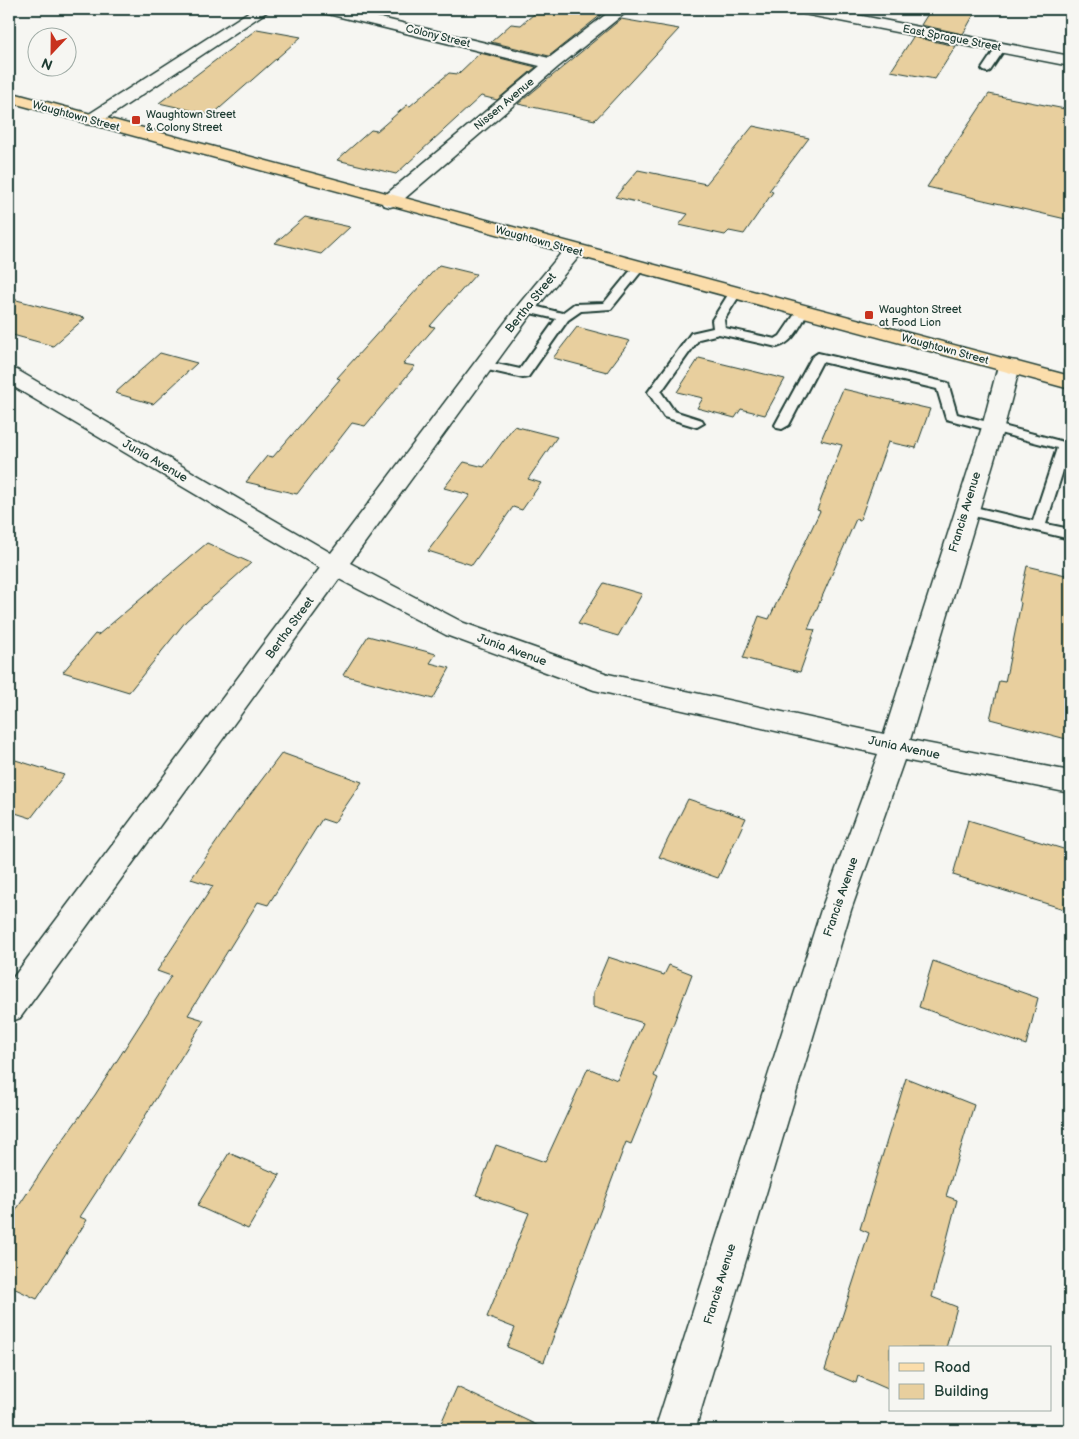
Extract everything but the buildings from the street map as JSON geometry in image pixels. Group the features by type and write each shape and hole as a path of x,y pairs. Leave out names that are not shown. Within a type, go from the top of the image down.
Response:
{"main road":[{"name":"Waughtown Street","path":"9,97 1070,383"}],"street":[{"path":"92,120 263,9"},
{"name":"Colony Street","path":"325,9 552,64"},
{"name":"Nissen Avenue","path":"390,201 552,64 622,9"},
{"name":"East Sprague Street","path":"804,9 1070,61"},
{"name":"Bertha Street","path":"9,1008 483,365 526,308 574,250"},
{"name":"Francis Avenue","path":"675,1430 836,910 894,747 993,427 1009,366"},
{"name":"Junia Avenue","path":"9,375 335,566 456,629 604,683 894,747 1070,782"}],"lane":[{"path":"987,69 1001,47"},
{"path":"483,365 523,374 564,317 578,307 607,306 639,267"},
{"path":"719,330 718,320 735,293"},
{"path":"526,308 564,317"},
{"path":"697,423 669,414 654,392 696,336 719,330 777,343 785,339 803,311"},
{"path":"782,425 818,357 943,386 951,416 1067,446 1038,526"},
{"path":"966,510 1070,534"}],"place":[{"name":"Waughtown Street & Colony Street","path":"136,120"},
{"name":"Waughton Street at Food Lion","path":"869,315"}]}
